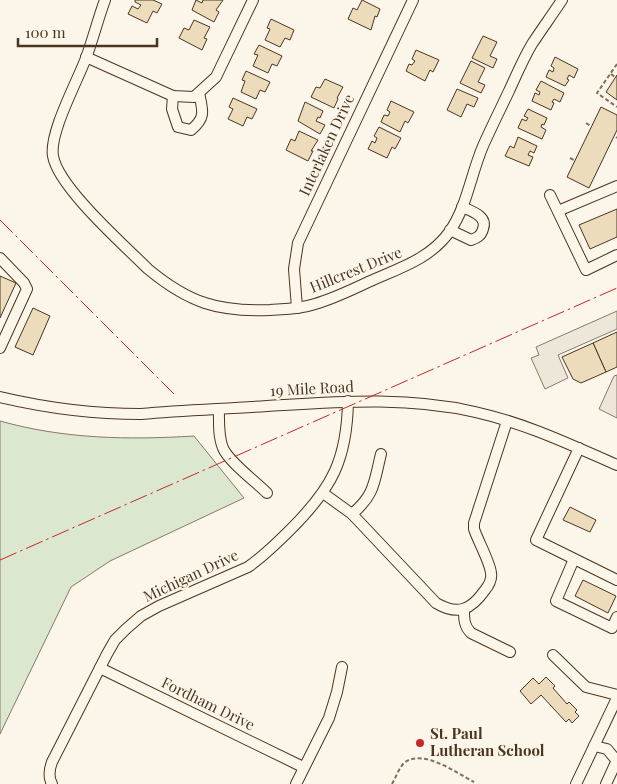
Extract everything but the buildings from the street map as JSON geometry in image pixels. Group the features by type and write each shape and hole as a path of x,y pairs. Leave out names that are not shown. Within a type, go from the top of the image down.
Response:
{"street":[{"name":"Hillcrest Drive","path":"105,0 86,57 54,139 52,155 58,169 75,195 148,269 184,294 208,305 220,308 258,310 297,308 330,299 417,261 436,248 450,230 462,207 474,166 524,59 562,0"},
{"path":"86,57 173,96 194,96 199,94 216,77 253,0"},
{"name":"Interlaken Drive","path":"297,308 294,269 298,242 413,0"},
{"path":"173,96 172,109 178,127 191,130 199,123 204,112 199,94"},
{"path":"558,211 617,186"},
{"path":"550,195 586,270 617,255"},
{"path":"450,230 471,240 477,238 483,230 483,219 474,212 462,207"},
{"path":"0,258 24,283 27,289 0,348"},
{"name":"19 Mile Road","path":"0,396 52,408 116,414 348,401 407,402 474,412 507,421 580,448 617,465"},
{"name":"Michigan Drive","path":"52,784 49,779 49,770 52,762 115,640 141,616 159,606 248,567 260,559 310,510 330,483 342,453 348,425 348,401"},
{"path":"219,409 220,438 223,450 267,493"},
{"path":"323,493 352,514 436,603 451,609 464,610 476,602 491,581 491,572 474,529 474,523 507,421"},
{"path":"580,448 536,540 617,580"},
{"path":"352,514 370,496 381,454"},
{"path":"574,559 556,601 612,628 617,617"},
{"path":"464,610 464,622 466,628 471,633 510,652"},
{"path":"553,656 586,687 617,697 576,784"},
{"path":"296,784 329,718 342,667"},
{"name":"Fordham Drive","path":"100,668 304,767"},
{"path":"594,746 607,749 616,764 606,784"}],"path":[{"path":"617,64 597,93 617,107"},
{"path":"611,74 615,76"},
{"path":"586,123 591,126"},
{"path":"570,158 574,160"},
{"path":"392,784 404,764 418,758 432,761 474,782"}],"green space":[{"path":"0,421 48,432 96,437 194,436 244,498 110,561 71,587 0,734"}],"shaded area":[{"path":"617,311 617,329 558,355 568,378 545,389 531,358 539,355 536,347"},
{"path":"617,375 617,418 599,409 614,376"}],"power":[{"path":"0,220 174,394"},
{"path":"0,560 617,288"}],"place":[{"name":"St. Paul Lutheran School","path":"420,743"}]}
